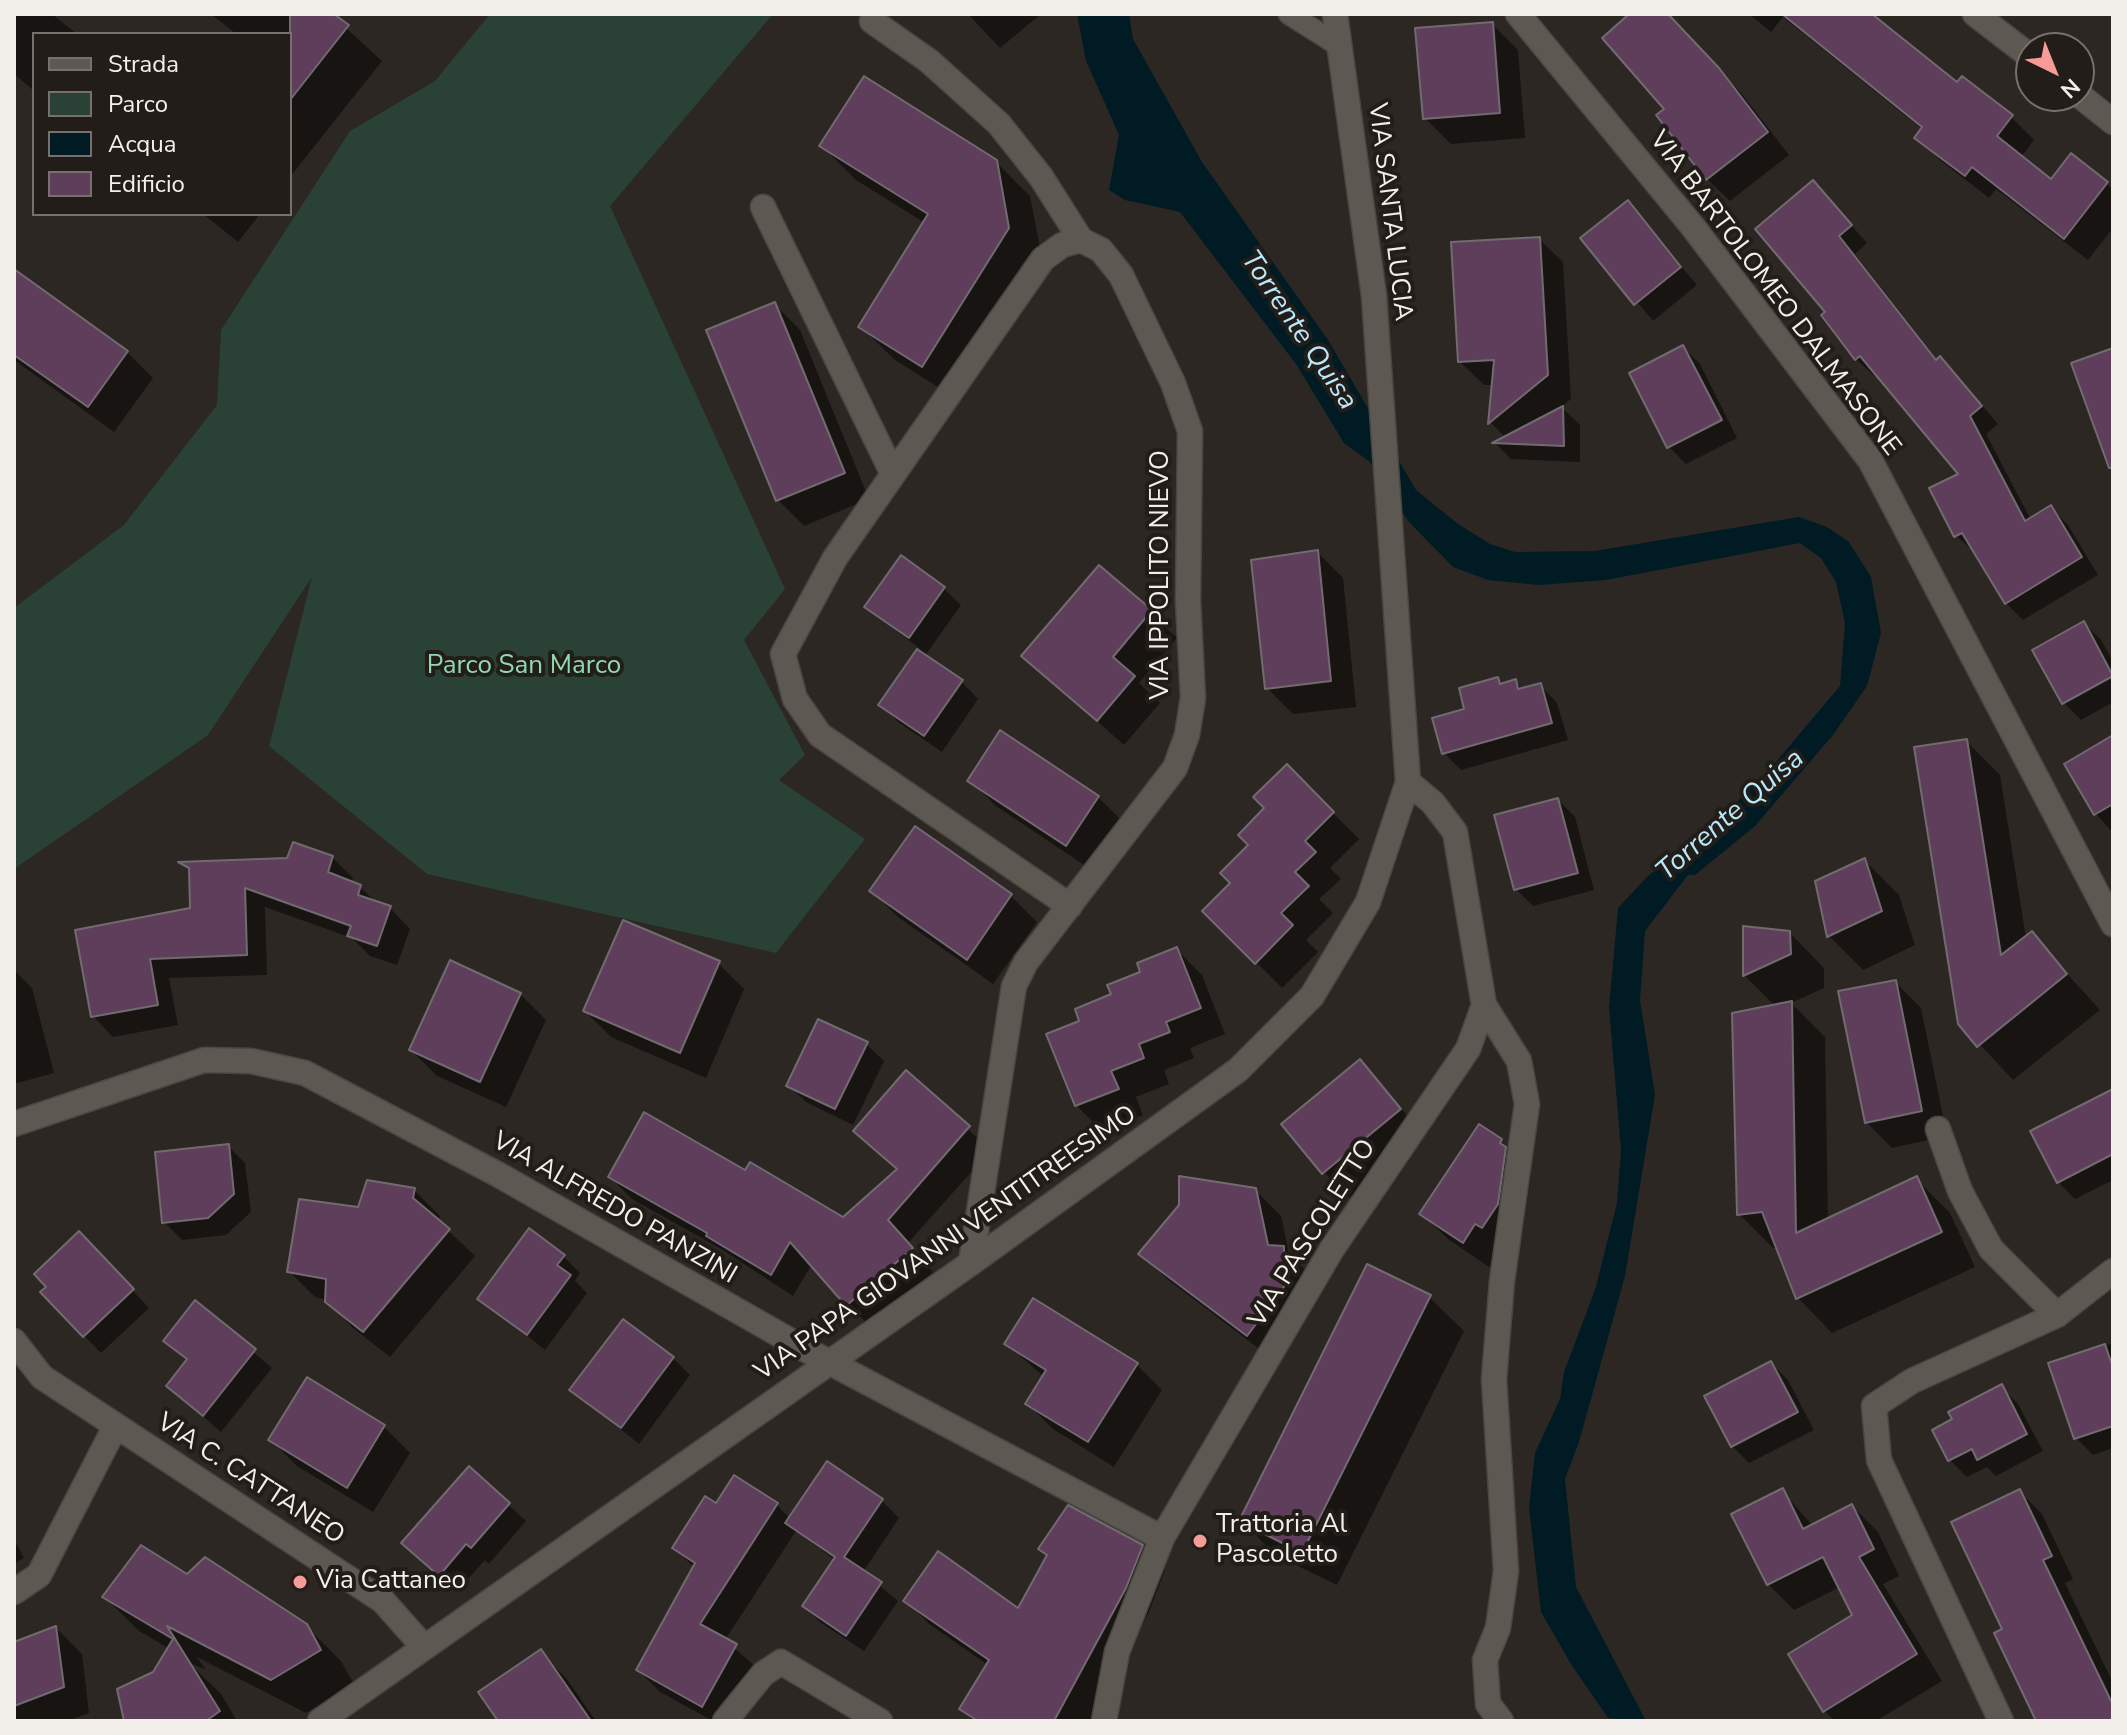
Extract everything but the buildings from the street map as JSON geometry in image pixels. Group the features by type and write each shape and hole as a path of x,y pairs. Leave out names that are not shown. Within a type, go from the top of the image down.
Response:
{"street":[{"name":"VIA SANTA LUCIA","path":"1335,14 1374,296 1399,674"},
{"name":"VIA BARTOLOMEO DALMASONE","path":"1518,14 1693,227 1870,460 2113,924"},
{"path":"1975,14 2015,45"},
{"name":"VIA IPPOLITO NIEVO","path":"872,21 929,61 999,124 1041,177 1081,240 1101,250 1121,275 1173,383 1190,431 1188,601 1193,698 1187,735 1175,768 1026,962 1014,986 971,1263"},
{"path":"2095,108 2113,122"},
{"path":"763,207 893,474"},
{"path":"1070,906 820,735 795,699 783,654 835,558 1043,259 1062,245 1081,240"},
{"name":"VIA PAPA GIOVANNI VENTITREESIMO","path":"320,1721 830,1363 1238,1070 1312,996 1368,902 1408,782 1399,674"},
{"name":"VIA PASCOLETTO","path":"1104,1721 1117,1652 1162,1538 1332,1249 1468,1049 1484,1005 1455,832 1433,803 1408,782"},
{"path":"1484,1005 1519,1061 1527,1104 1502,1281 1494,1379 1506,1571 1498,1628 1485,1660 1488,1704 1501,1721"},
{"name":"VIA ALFREDO PANZINI","path":"14,1124 204,1060 251,1061 305,1073 499,1175 830,1363 1162,1538"},
{"path":"1938,1129 1960,1191 1991,1249 2057,1315"},
{"path":"2001,1721 1879,1460 1874,1406 1912,1381 2057,1315 2113,1271"},
{"name":"VIA C. CATTANEO","path":"14,1341 42,1377 360,1584 403,1620 423,1646"},
{"name":"VIA C. CATTANEO","path":"14,1592 39,1575 115,1427"},
{"path":"725,1721 763,1674 781,1662 880,1721"}],"lane":[{"path":"1289,14 1338,45"}],"green space":[{"name":"Parco San Marco","path":"490,14 773,14 610,206 785,589 744,640 805,755 779,780 865,839 776,953 427,874 269,746 312,577 208,735 14,869 14,608 124,525 217,405 221,330 350,131 435,81"}],"water":[{"name":"Torrente Quisa","path":"1077,14 1129,14 1133,39 1202,162 1328,340 1416,490 1458,524 1490,544 1515,552 1595,551 1799,517 1827,527 1848,541 1871,577 1881,633 1867,686 1833,735 1755,826 1695,875 1688,875 1645,931 1640,1000 1655,1095 1625,1276 1579,1442 1565,1479 1576,1587 1646,1721 1608,1718 1571,1664 1541,1612 1529,1508 1535,1453 1560,1399 1564,1372 1595,1290 1617,1203 1621,1150 1609,1007 1618,908 1648,876 1712,825 1764,776 1840,686 1845,623 1836,582 1821,558 1800,543 1606,580 1539,585 1488,580 1453,567 1408,521 1370,462 1344,443 1296,364 1180,212 1125,200 1109,190 1119,135 1086,61"}],"place":[{"name":"Trattoria Al Pascoletto","path":"1200,1541"},
{"name":"Via Cattaneo","path":"300,1582"}]}
